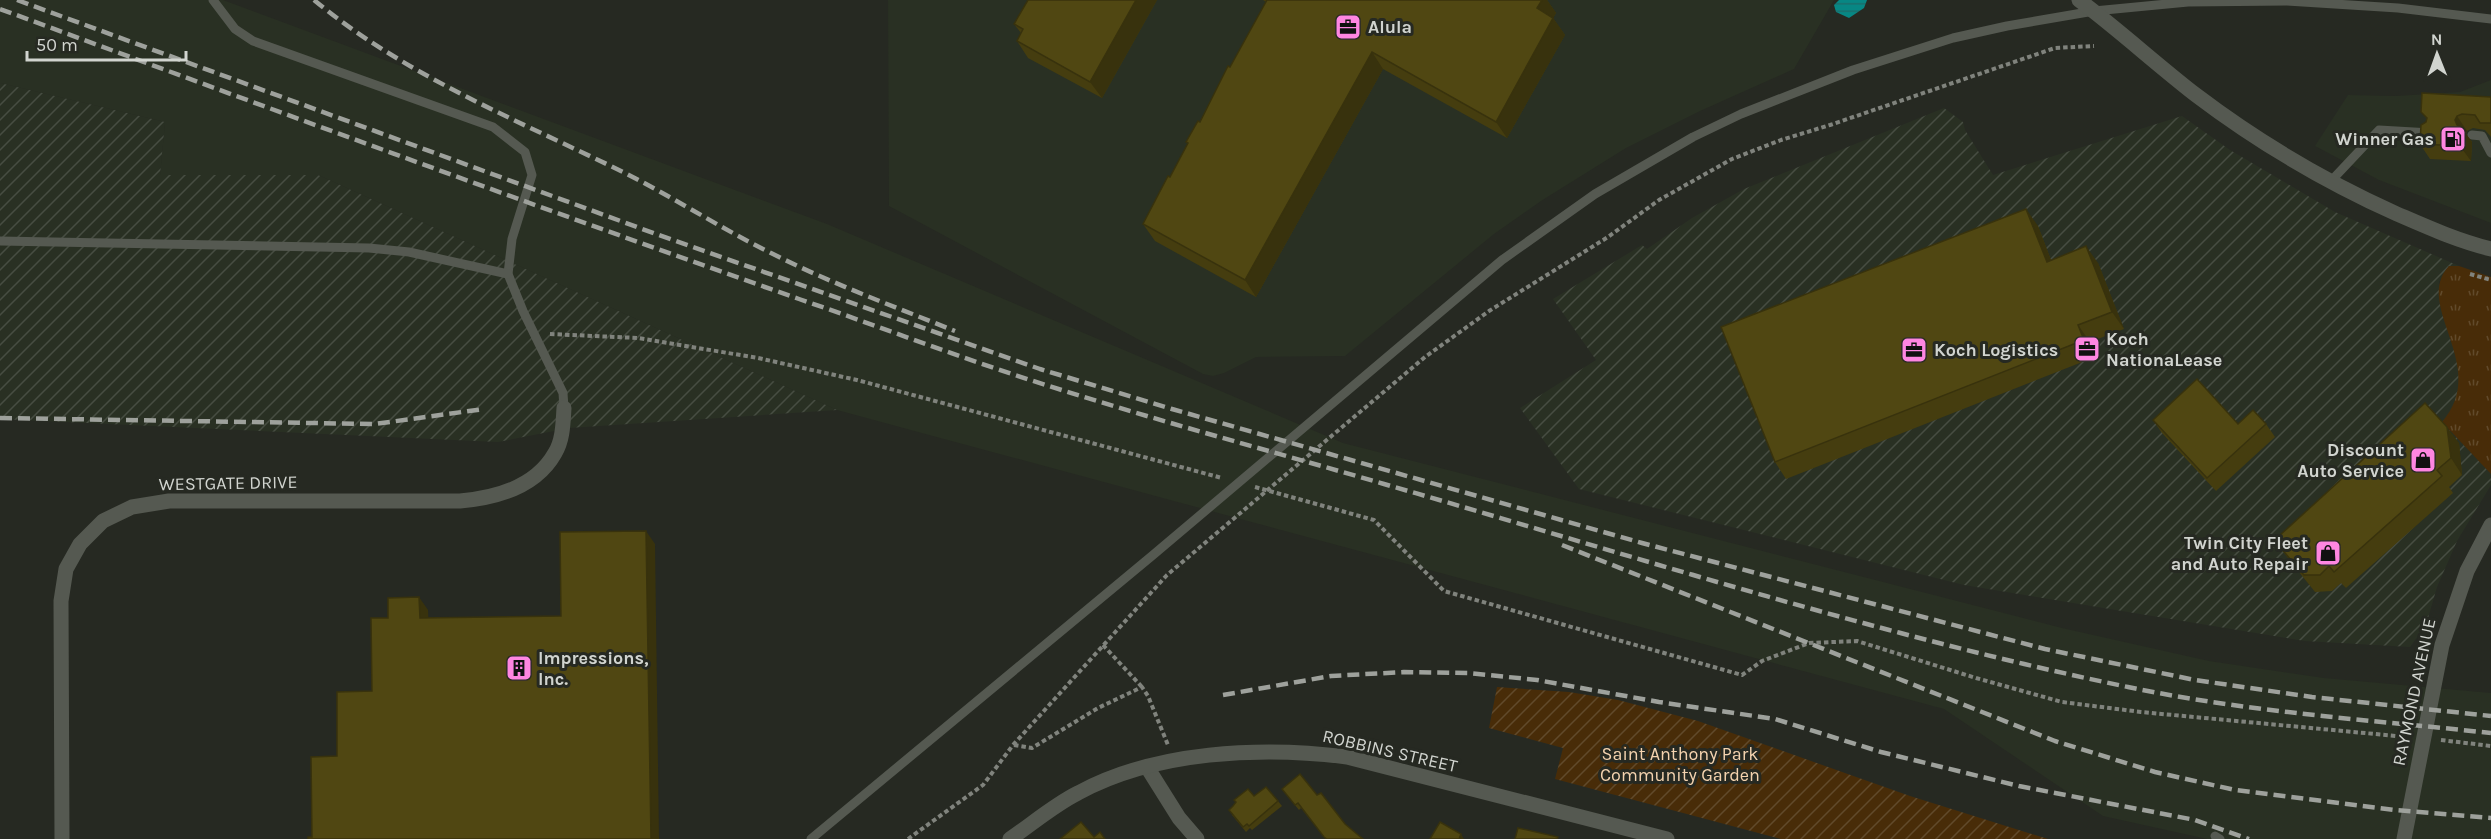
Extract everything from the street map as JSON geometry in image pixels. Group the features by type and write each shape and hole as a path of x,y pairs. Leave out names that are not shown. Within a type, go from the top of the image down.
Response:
{"street":[{"path":"2079,0 2234,123 2331,181 2421,225 2491,249"},
{"name":"WESTGATE DRIVE","path":"62,839 61,601 66,569 80,544 103,521 132,507 168,501 460,501 484,499 527,482 546,466 556,453 561,438 564,408"},
{"name":"RAYMOND AVENUE","path":"2404,839 2442,645 2467,571 2491,525"},
{"name":"ROBBINS STREET","path":"1010,839 1077,793 1113,776 1210,756 1258,752 1302,752 1347,757 1667,839"},
{"path":"1148,767 1179,818 1197,839"},
{"path":"1179,818 1187,839"}],"lane":[{"path":"213,0 235,29 253,41 493,127 525,152 532,175 512,239 508,274 563,393 564,408"},
{"path":"811,839 1139,567 1502,260 1595,194 1693,137 1799,90 1904,53 2007,26 2094,11 2187,2 2287,1 2387,7 2491,19"},
{"path":"2331,181 2379,130 2431,133"},
{"path":"2472,135 2482,136 2491,153"},
{"path":"0,241 369,248 409,252 508,274"}],"path":[{"path":"908,839 983,785 1013,745 1167,575 1425,357 1489,310 1608,237 1659,200 1732,159 1781,140 2055,48 2094,46"},
{"path":"2470,274 2491,280"},
{"path":"534,333 638,338 769,361 937,399 1224,478"},
{"path":"1247,485 1374,520 1444,591 1742,675 1762,661 1809,643 1857,641 2062,702 2141,712 2408,737"},
{"path":"1103,645 1148,696 1174,762"},
{"path":"1013,745 1032,748 1098,708 1142,687"},
{"path":"2432,739 2491,746"}],"shaded area":[{"path":"0,0 223,0 827,224 1343,443 2062,628 2209,661 2324,678 2491,693 2491,839 2207,839 2103,816 1944,709 837,410 318,175 160,175 165,122 0,83"},
{"path":"888,0 1834,0 1794,69 1700,111 1626,148 1541,201 1494,234 1345,356 1256,357 1213,376 1203,374 889,206"},
{"path":"2491,80 2491,223 2379,180 2315,146 2348,95 2396,96 2460,92"},
{"path":"0,83 165,122 160,175 318,175 837,410 569,428 498,442 0,419"},
{"path":"1944,108 1963,122 1965,130 1993,175 2182,116 2230,150 2335,212 2459,266 2449,266 2439,282 2446,316 2462,354 2466,377 2454,411 2442,422 2491,474 2491,485 2457,541 2437,587 2426,625 2410,647 2305,641 1964,585 1579,489 1520,408 1596,360 1553,299 1642,245 1647,249 1692,218 1744,189"}],"green space":[{"path":"2449,266 2459,266 2491,277 2491,474 2442,422 2455,401 2459,380 2456,359 2439,299 2440,282"},
{"name":"Saint Anthony Park Community Garden","path":"1497,687 1569,692 1618,700 1698,721 1910,796 2048,839 1781,839 1555,779 1563,748 1489,728"}],"water":[{"path":"1839,0 1867,0 1864,8 1849,18 1836,12 1834,5"}],"building":[{"path":"1028,0 1136,0 1090,82 1017,41 1023,29 1014,24"},
{"path":"1267,0 1542,0 1537,8 1553,18 1496,122 1372,52 1245,280 1143,224 1188,143 1186,142 1198,121 1200,122 1228,66 1230,67"},
{"path":"2422,93 2491,97 2491,123 2480,123 2475,115 2462,114 2455,120 2461,127 2460,146 2420,144 2421,125 2426,122 2427,118 2421,112"},
{"name":"Koch Logistics","path":"2026,209 2047,262 2086,246 2112,312 2078,325 2084,340 1775,462 1721,327"},
{"path":"2197,379 2238,424 2253,410 2266,424 2207,478 2153,420"},
{"path":"2425,403 2447,427 2451,458 2437,470 2442,476 2334,572 2329,566 2320,575 2304,575 2279,546 2279,536"},
{"name":"Impressions, Inc.","path":"646,531 651,839 308,839 312,837 311,757 337,756 337,692 372,691 371,618 388,618 388,598 419,597 420,618 561,616 560,532"},
{"path":"1300,774 1317,795 1321,793 1345,824 1363,839 1327,839 1324,837 1298,803 1295,805 1282,789"},
{"path":"1266,787 1278,801 1249,826 1247,824 1243,827 1229,810 1236,802 1234,800 1248,789 1254,796"},
{"path":"1081,822 1094,837 1100,832 1105,839 1060,839"},
{"path":"1440,822 1461,834 1459,839 1430,839"},
{"path":"1518,828 1558,837 1557,839 1515,839"}],"railway":[{"path":"17,0 656,234 1040,369 1172,409 1642,543 2045,649 2195,680 2312,697 2491,716"},
{"path":"314,0 386,52 463,95 623,172 793,264 955,331"},
{"path":"0,9 499,192 1015,375 1130,411 1754,593 1940,643 2173,696 2264,709 2491,733"},
{"path":"0,418 375,424 484,409"},
{"path":"1562,545 2055,741 2155,772 2235,790 2395,810 2491,818"},
{"path":"1223,695 1331,676 1404,672 1469,673 1537,680 1659,702 1775,719 1881,752 2019,786 2195,820 2249,839"}],"place":[{"name":"Alula","path":"1348,27"},
{"name":"Winner Gas","path":"2453,139"},
{"name":"Koch NationaLease","path":"2087,349"},
{"name":"Koch Logistics","path":"1914,350"},
{"name":"Discount Auto Service","path":"2423,460"},
{"name":"Twin City Fleet and Auto Repair","path":"2328,553"},
{"name":"Impressions, Inc.","path":"519,668"}]}
